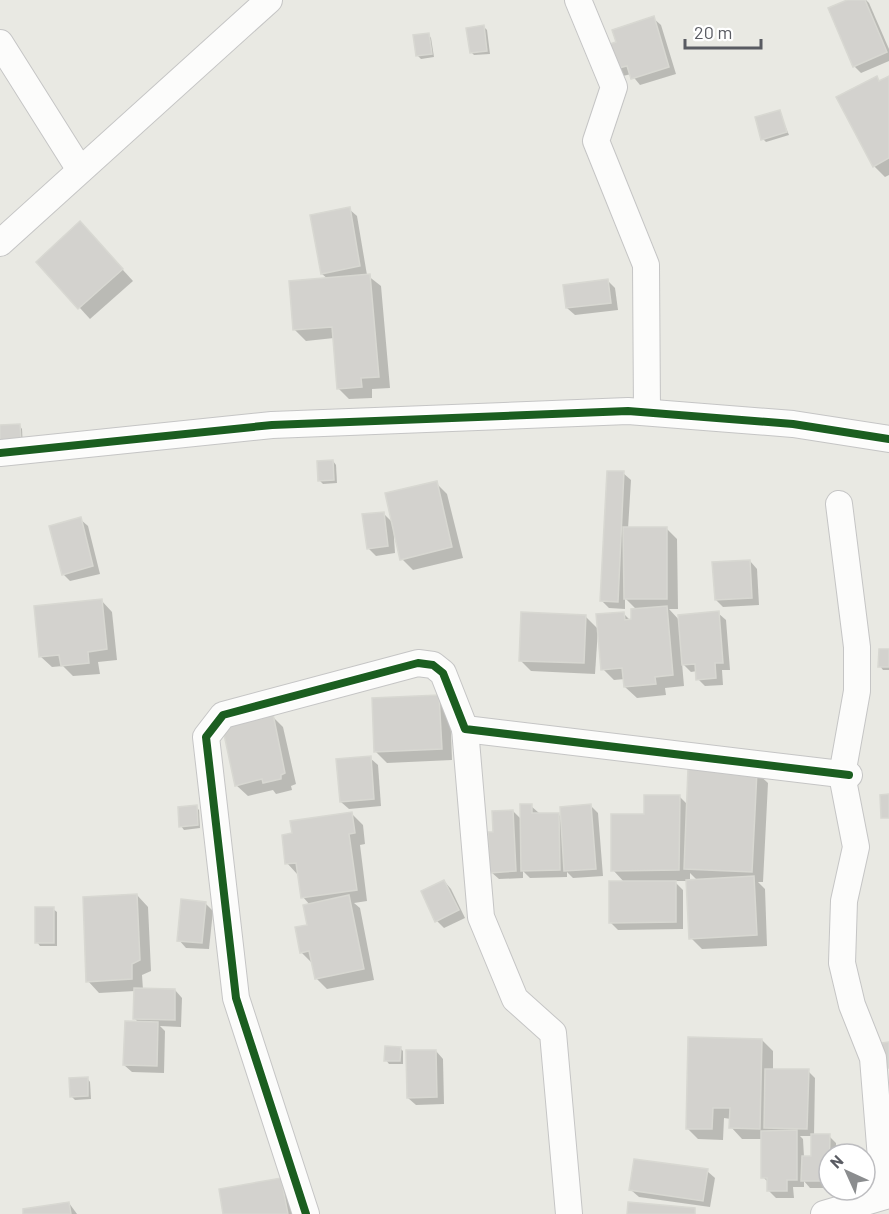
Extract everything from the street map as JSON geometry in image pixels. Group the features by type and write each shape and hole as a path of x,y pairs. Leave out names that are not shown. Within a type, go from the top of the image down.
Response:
{"street":[{"path":"0,243 269,0"},
{"path":"578,0 614,87 596,141 646,265 647,412"},
{"path":"0,43 80,170"},
{"path":"0,453 272,425 647,412 793,424 889,440"},
{"path":"824,1214 887,1195 873,1058 852,1005 842,963 844,901 856,847 845,775 857,691 857,647 839,504"},
{"path":"306,1214 236,998 206,737 223,715 418,663 433,665 443,673 465,729 481,917 515,999 552,1033 569,1214"},
{"path":"465,729 845,775"}],"building":[{"path":"847,0 865,0 887,52 853,67 828,8"},
{"path":"654,16 669,67 631,79 627,66 614,69 607,45 616,42 612,30"},
{"path":"484,25 487,51 470,53 466,28"},
{"path":"429,33 432,54 416,56 413,35"},
{"path":"877,76 879,81 889,76 889,158 873,167 836,97"},
{"path":"780,110 787,132 761,140 755,117"},
{"path":"350,207 360,266 321,274 310,215"},
{"path":"80,221 123,269 78,309 36,262"},
{"path":"370,274 379,377 361,378 362,387 337,389 332,327 293,330 289,281"},
{"path":"608,279 611,303 566,308 563,285"},
{"path":"20,424 21,444 0,445 0,425"},
{"path":"333,460 334,480 318,481 317,461"},
{"path":"607,471 624,471 618,602 600,601"},
{"path":"437,481 452,547 400,560 385,493"},
{"path":"384,512 388,546 367,549 362,514"},
{"path":"81,517 93,566 62,575 49,526"},
{"path":"623,527 667,527 667,599 624,599"},
{"path":"750,560 752,598 715,600 712,562"},
{"path":"102,599 107,649 88,652 89,663 61,666 59,655 39,657 34,606"},
{"path":"667,606 673,675 655,677 656,684 624,687 622,668 601,670 596,614 624,612 625,620 631,619 631,609"},
{"path":"719,611 723,663 715,663 716,678 696,680 695,664 682,665 678,615"},
{"path":"521,612 586,615 584,663 519,661"},
{"path":"879,649 889,649 889,667 878,667"},
{"path":"439,695 442,749 374,752 372,698"},
{"path":"273,714 285,773 281,775 281,779 263,783 262,779 235,786 222,725"},
{"path":"371,756 374,799 340,802 336,759"},
{"path":"688,768 757,771 752,872 684,869"},
{"path":"889,794 889,818 881,818 880,795"},
{"path":"644,795 680,795 679,870 611,871 611,814 644,814"},
{"path":"520,804 532,804 532,813 559,813 560,870 521,871"},
{"path":"591,804 596,869 564,871 560,807"},
{"path":"197,805 198,825 179,827 178,807"},
{"path":"513,810 516,871 490,873 488,832 493,832 492,811"},
{"path":"352,812 355,833 349,834 357,890 301,898 296,863 285,864 282,835 292,833 290,821"},
{"path":"754,876 757,935 689,939 686,880"},
{"path":"444,880 459,910 435,922 421,891"},
{"path":"609,881 676,881 676,922 609,923"},
{"path":"137,894 140,960 132,964 132,979 86,982 83,897"},
{"path":"349,895 364,969 315,979 309,951 300,953 295,927 307,925 303,905"},
{"path":"181,899 206,902 202,943 177,941"},
{"path":"35,907 54,907 54,943 35,943"},
{"path":"134,988 175,989 175,1020 133,1019"},
{"path":"125,1021 158,1022 157,1066 123,1065"},
{"path":"688,1037 762,1039 760,1129 729,1128 730,1108 713,1108 712,1129 686,1129"},
{"path":"889,1042 889,1068 884,1068 882,1043"},
{"path":"385,1046 401,1047 400,1061 384,1061"},
{"path":"406,1050 436,1050 437,1097 407,1098"},
{"path":"765,1069 809,1069 807,1129 764,1128"},
{"path":"88,1077 88,1096 70,1097 69,1078"},
{"path":"797,1130 797,1180 787,1180 787,1191 767,1191 767,1178 761,1178 761,1131"},
{"path":"811,1134 830,1134 830,1142 817,1142 817,1181 801,1181 802,1156 811,1156"},
{"path":"634,1159 708,1169 703,1201 629,1190"},
{"path":"281,1178 288,1214 223,1214 219,1189"},
{"path":"69,1202 71,1214 23,1214 23,1209"},
{"path":"628,1202 695,1208 695,1214 627,1214"}],"cycle path":[{"path":"0,453 272,425 628,411 793,424 889,439"},
{"path":"306,1214 236,998 206,737 223,715 418,663 433,665 443,673 465,729 849,775"}]}
